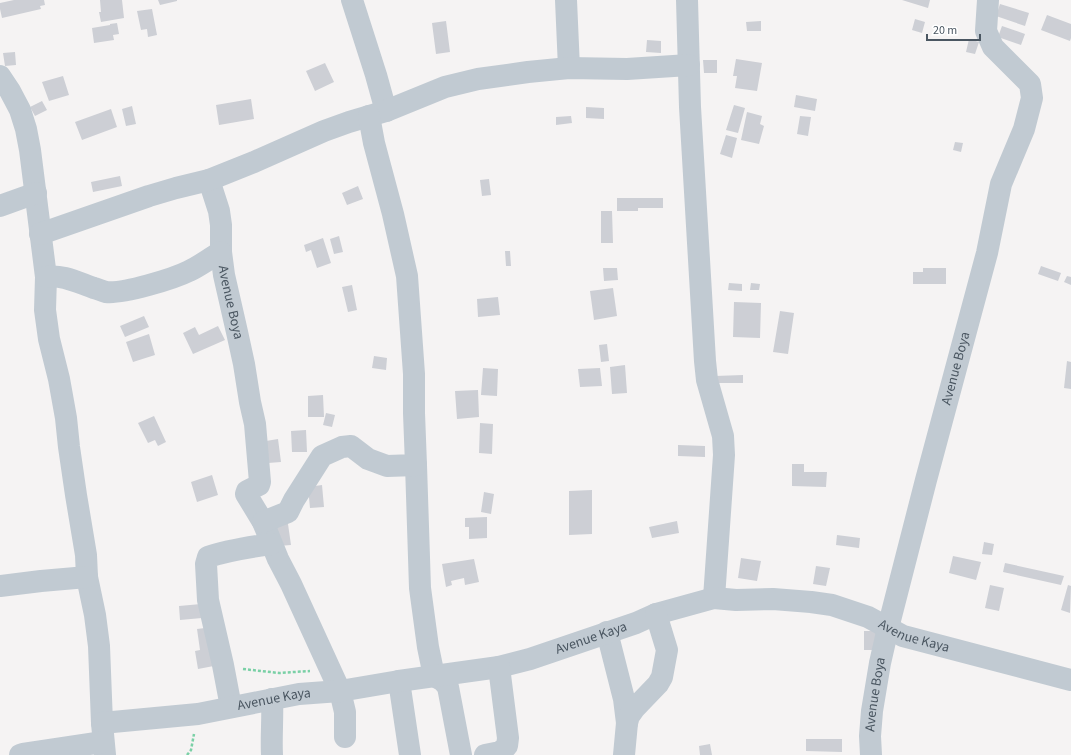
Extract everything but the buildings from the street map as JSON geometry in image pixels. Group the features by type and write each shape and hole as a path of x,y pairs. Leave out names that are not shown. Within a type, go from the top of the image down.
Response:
{"street":[{"path":"352,0 376,75 377,114 407,276 414,374 420,588 428,647 416,678 410,755"},
{"path":"566,0 569,68"},
{"path":"687,0 690,107 705,360 707,380 723,436 724,455 714,598"},
{"name":"Avenue Boya","path":"871,755 870,736 872,711 880,663 888,628 987,253 1001,184 1024,129 1032,98 1030,84 993,47 986,31 988,0"},
{"path":"40,234 149,196 209,180 324,131 377,114 445,86 478,78 569,68 627,69 689,65"},
{"path":"0,76 10,91 16,104 26,129 30,150 46,277 45,310 49,339 59,379 66,418 75,488 86,555 87,577 95,615 99,646 103,740"},
{"name":"Avenue Boya","path":"209,180 219,211 224,275 255,424 260,482 259,485 247,491 246,494 263,522"},
{"path":"0,206 36,193"},
{"path":"46,277 53,276 68,279 105,292 120,291 172,278 190,271 221,252"},
{"path":"345,737 345,712 340,691 278,560 263,522 288,512 322,456 342,446 351,446 368,459 387,466 416,465"},
{"path":"231,707 208,600 206,564 208,557 248,547 271,544"},
{"path":"0,586 87,577"},
{"name":"Avenue Kaya","path":"20,755 103,740 198,714 299,694 340,691 416,678 499,667 530,659 656,614 714,598 736,600 773,599 832,605 868,617 903,636 1071,680"},
{"path":"624,755 629,716 658,684 662,677 667,650 656,614"},
{"path":"607,632 624,699 627,723"},
{"path":"485,755 500,752 507,746 508,738 499,667"},
{"path":"416,678 443,681 448,687 461,755"},
{"path":"272,699 272,755"}],"path":[{"path":"223,665 242,669 279,673 330,671"}]}
